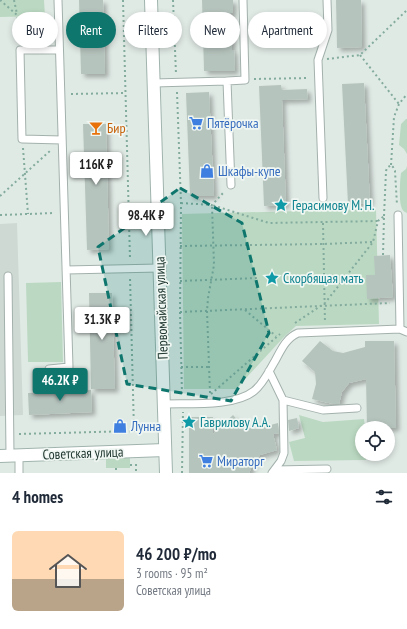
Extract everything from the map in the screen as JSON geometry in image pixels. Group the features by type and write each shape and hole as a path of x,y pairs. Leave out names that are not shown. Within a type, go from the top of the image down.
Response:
{"main road":[{"name":"Первомайская улица","path":"151,0 166,473"},
{"name":"Советская улица","path":"10,455 165,450"}],"lane":[{"path":"49,369 69,368 58,0"},
{"path":"154,83 245,80 243,0"},
{"path":"323,198 318,60 328,30 327,0"},
{"path":"59,50 20,50 22,139 62,140"},
{"path":"227,81 231,185"},
{"path":"164,404 221,402 245,396 257,388 286,342 298,333 404,331 400,303 398,214"},
{"path":"66,270 159,268"},
{"path":"8,276 10,455 19,473"},
{"path":"269,371 283,400 284,453 281,461 274,471"},
{"path":"283,400 323,410 357,408"},
{"path":"274,471 327,469"}],"path":[{"path":"0,0 14,12"},
{"path":"14,0 16,12"},
{"path":"9,434 134,431 123,0"},
{"path":"173,0 181,203 180,312 183,403 182,473"},
{"path":"318,60 360,55 407,10"},
{"path":"360,55 399,104"},
{"path":"245,80 319,78"},
{"path":"60,95 126,93"},
{"path":"398,214 396,174 391,165 394,117 399,104 407,94"},
{"path":"22,139 28,214"},
{"path":"0,196 62,140"},
{"path":"383,256 386,171 391,165"},
{"path":"231,185 212,205 214,264 207,311 210,394 276,336 283,332"},
{"path":"181,203 212,205 269,224 378,221"},
{"path":"0,215 64,213"},
{"path":"290,327 324,305 372,242 378,221 384,216"},
{"path":"323,222 325,332"},
{"path":"180,246 372,242"},
{"path":"180,281 258,278"},
{"path":"180,312 400,303"},
{"path":"244,309 276,336"},
{"path":"181,367 209,367"},
{"path":"135,460 136,473"},
{"path":"130,465 136,465"},
{"path":"116,468 116,473"}],"highlighted area":[{"path":"180,188 242,223 269,333 231,401 127,384 98,247"}],"shaded area":[{"path":"17,223 23,415 0,416 0,224"}],"green space":[{"path":"0,0 44,0 45,12 12,12 12,17 0,17"},
{"path":"406,119 407,154 399,145 401,124"},
{"path":"407,166 407,213 403,211 400,203 400,184 401,173"},
{"path":"376,209 379,324 296,326 236,389 184,389 182,214"},
{"path":"61,282 63,362 28,362 26,283"},
{"path":"299,415 323,422 364,419 364,421 355,421 355,460 294,461 289,442 305,438"},
{"path":"130,456 130,468 106,468 106,457"}],"building":[{"path":"79,0 103,0 103,12 79,12"},
{"path":"202,0 233,0 233,12 202,12"},
{"path":"336,0 361,0 362,47 337,48"},
{"path":"80,48 104,48 105,74 81,74"},
{"path":"203,48 232,48 232,50 234,50 235,71 204,71"},
{"path":"364,83 370,203 348,204 342,84"},
{"path":"281,85 282,90 307,89 308,99 282,100 286,205 264,206 259,86"},
{"path":"209,92 214,196 190,196 186,93"},
{"path":"83,124 106,124 109,249 87,250"},
{"path":"390,255 393,297 367,299 366,275 375,275 374,256"},
{"path":"89,293 112,293 115,389 91,389"},
{"path":"320,341 333,351 343,353 365,347 365,341 394,341 396,428 395,421 367,421 366,379 349,383 342,392 339,404 312,399 316,384 315,372 302,361"},
{"path":"91,390 92,412 29,415 28,393"},
{"path":"233,415 243,426 255,429 278,423 279,433 273,434 277,450 260,455 249,473 189,473 189,417 213,417 213,434"},
{"path":"297,418 299,428 289,431 288,420"}],"place":[{"name":"Пятёрочка","path":"196,123"},
{"name":"Бир","path":"96,128"},
{"name":"Шкафы-купе","path":"207,171"},
{"name":"Герасимову М. Н.","path":"281,205"},
{"name":"Скорбящая мать","path":"272,278"},
{"name":"Гаврилову А.А.","path":"189,422"},
{"name":"Лунна","path":"120,426"},
{"name":"Мираторг","path":"206,461"}]}
